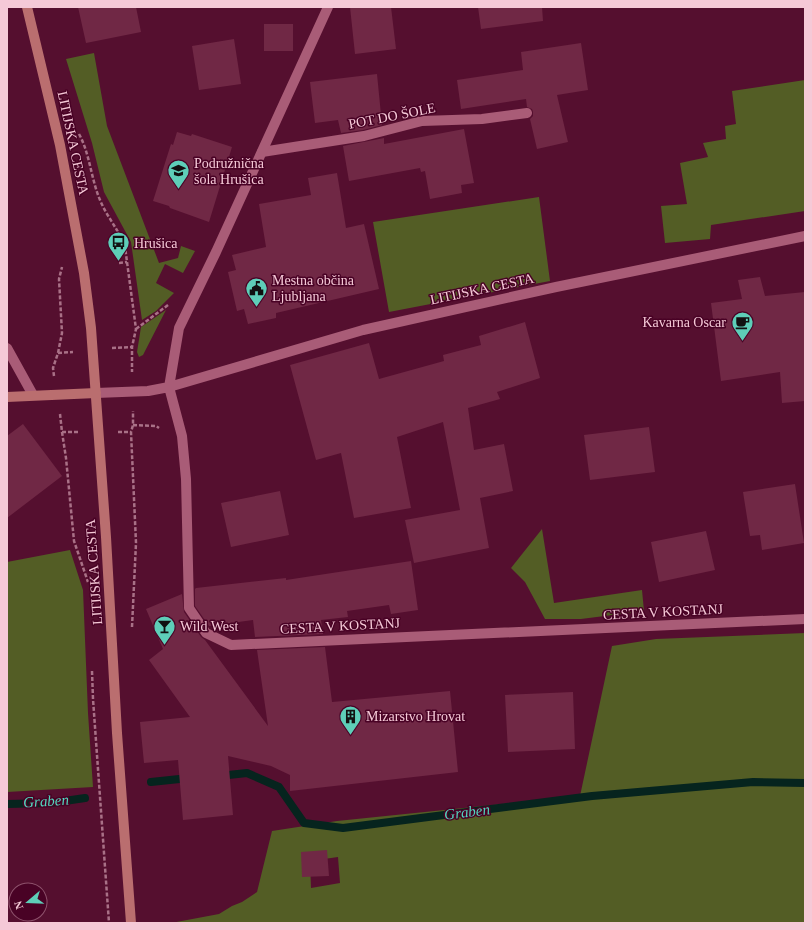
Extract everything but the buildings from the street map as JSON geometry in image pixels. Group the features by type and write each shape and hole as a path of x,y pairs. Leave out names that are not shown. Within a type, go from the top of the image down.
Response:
{"main road":[{"name":"LITIJSKA CESTA","path":"27,7 60,145 82,265 91,328 108,571 116,733 131,923"},
{"path":"7,397 96,393"}],"street":[{"path":"96,393 148,391 169,386 179,328 328,7"},
{"name":"POT DO ŠOLE","path":"262,152 364,136 422,121 482,118 527,113"},
{"name":"LITIJSKA CESTA","path":"169,386 363,330 556,287 805,236"},
{"path":"7,348 33,395"},
{"name":"CESTA V KOSTANJ","path":"169,386 182,436 186,479 190,608 206,633 230,645 805,619"}],"path":[{"name":"LITIJSKA CESTA","path":"77,131 85,144 95,188 100,201 121,236 125,247 136,329 132,347 132,370"},
{"path":"119,263 128,262"},
{"path":"53,374 52,368 58,353 62,333 59,279 63,264"},
{"path":"136,329 168,305 187,313"},
{"name":"LITIJSKA CESTA","path":"59,409 66,458 74,541 88,582"},
{"path":"132,633 136,543 131,432 133,420"}],"green space":[{"path":"94,53 107,126 159,263 178,258 181,246 195,251 183,273 165,264 156,283 174,293 156,311 142,320 131,242 104,192 92,143 66,59"},
{"path":"805,80 805,211 711,225 710,239 665,243 661,206 687,204 680,163 708,157 703,143 726,139 725,126 736,124 732,91"},
{"path":"539,197 550,281 389,312 373,222"},
{"path":"166,310 143,355 139,357 137,352 141,327"},
{"path":"542,529 554,603 642,590 644,611 581,619 545,619 525,582 511,568"},
{"path":"70,550 83,590 88,713 93,787 7,792 7,562"},
{"path":"805,633 805,923 171,923 219,914 257,892 272,831 337,821 580,796 612,646 656,639","holes":["338,857 340,883 311,888 310,861"]}],"waterway":[{"name":"Graben","path":"219,776 247,773 279,787 304,823 343,828 592,796 753,782 805,783"},
{"name":"Graben","path":"151,782 189,778"},
{"name":"Graben","path":"7,804 51,803 85,798"}],"place":[{"name":"Podružnična šola Hrušica","path":"179,190"},
{"name":"Hrušica","path":"119,262"},
{"name":"Mestna občina Ljubljana","path":"257,308"},
{"name":"Kavarna Oscar","path":"742,342"},
{"name":"Wild West","path":"165,646"},
{"name":"Mizarstvo Hrovat","path":"351,736"}]}
